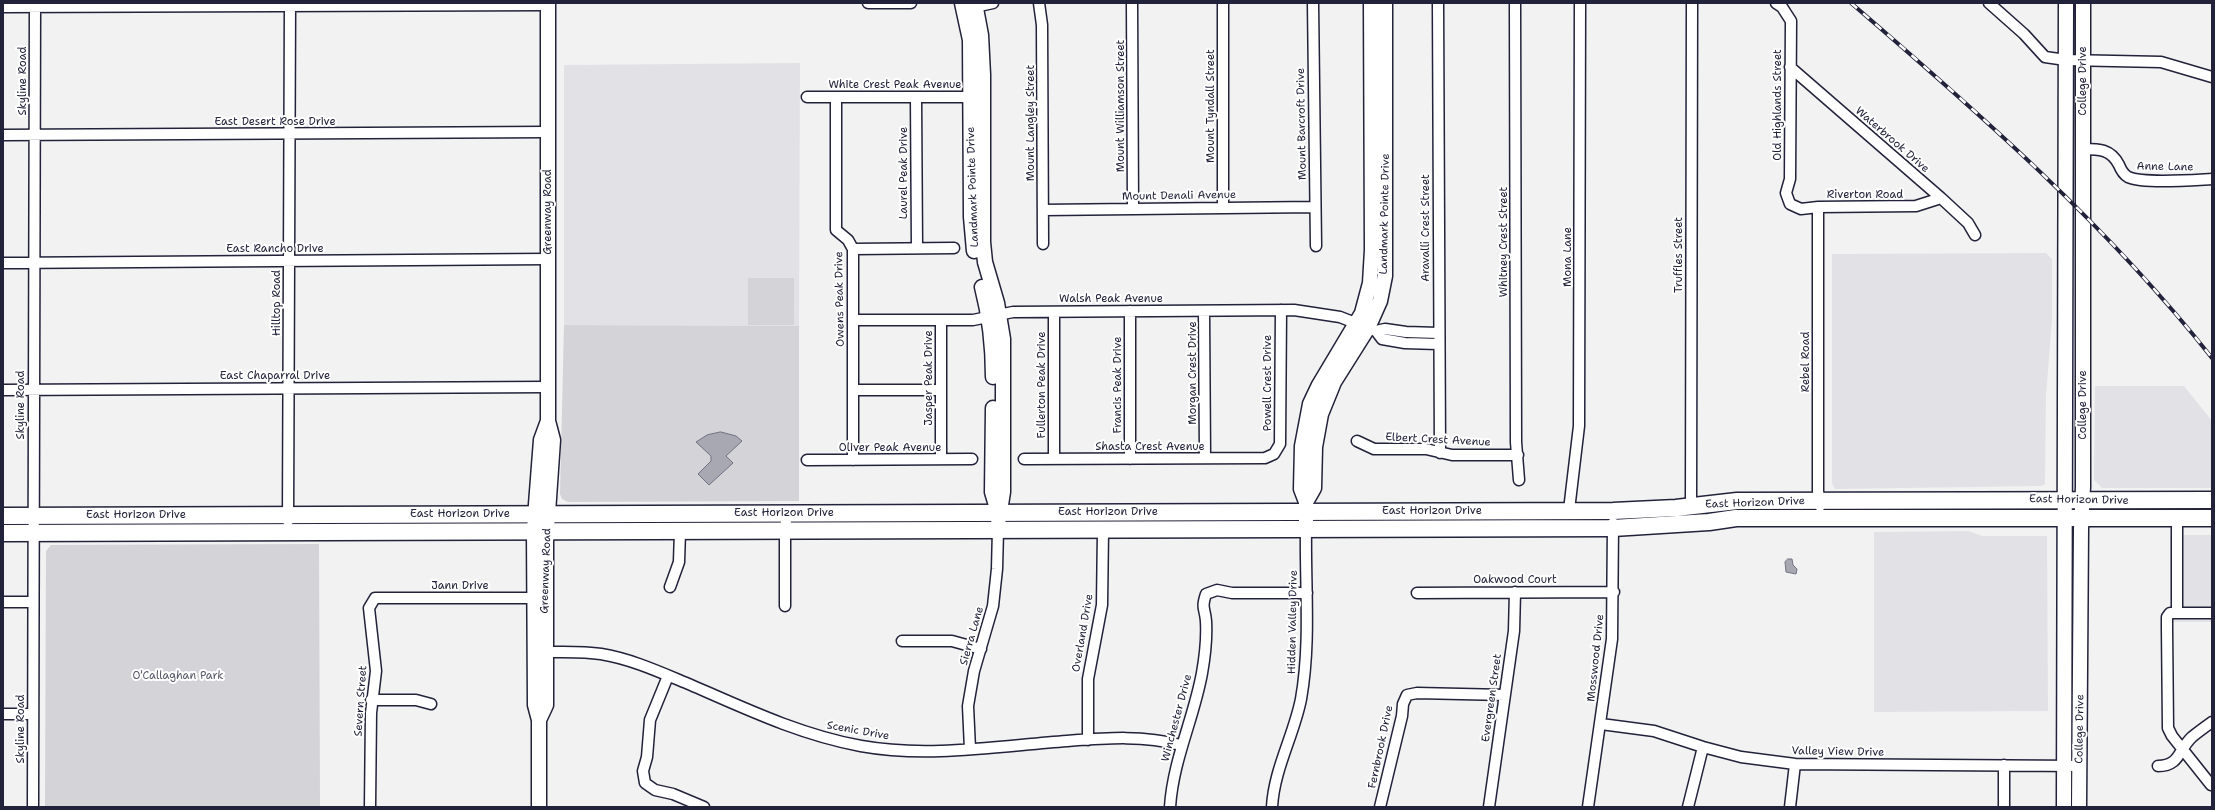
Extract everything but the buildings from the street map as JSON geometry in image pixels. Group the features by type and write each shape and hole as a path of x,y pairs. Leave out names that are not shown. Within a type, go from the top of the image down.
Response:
{"main road":[{"name":"Landmark Pointe Drive","path":"1367,327 1367,299 1372,271 1371,3"},
{"name":"Landmark Pointe Drive","path":"1306,529 1306,507 1314,488 1315,447 1321,414 1334,382 1367,327 1380,301 1386,257 1385,3"},
{"name":"College Drive","path":"2064,807 2066,500 2064,300 2066,3"},
{"name":"College Drive","path":"2079,807 2083,500 2083,3"},
{"name":"Greenway Road","path":"539,807 539,720 534,705 539,598 540,522 553,440 548,421 547,387 548,4"},
{"name":"Landmark Pointe Drive","path":"969,5 981,42 977,97 982,242 994,315 1003,339 1003,492 998,512 998,530"},
{"path":"2064,300 2083,300"},
{"name":"East Horizon Drive","path":"3,533 401,530 421,524 540,522 787,512 998,512 1306,507 1613,511 1691,507 1736,501 2212,500"},
{"path":"1496,528 1501,524 1515,520 1558,518 1565,515 1569,510"},
{"name":"East Horizon Drive","path":"3,516 288,515 540,522 680,531 1613,528 1709,522 1736,518 2212,518"},
{"path":"188,532 197,527 216,523 284,521 288,515"},
{"path":"3,524 26,523 33,516"},
{"name":"Greenway Road","path":"539,598 545,652 546,706 539,720"},
{"path":"2064,638 2072,643 2073,674 2080,694"}],"street":[{"path":"868,3 911,3"},
{"path":"969,5 993,3"},
{"name":"Mount Langley Street","path":"1039,3 1042,25 1043,244"},
{"name":"Mount Williamson Street","path":"1132,3 1133,209"},
{"name":"Mount Tyndall Street","path":"1223,3 1223,208"},
{"name":"Mount Barcroft Drive","path":"1313,3 1316,246"},
{"name":"Aravalli Crest Street","path":"1438,3 1438,344 1440,453"},
{"name":"Whitney Crest Street","path":"1515,3 1516,442 1519,480"},
{"name":"Mona Lane","path":"1569,510 1580,426 1580,3"},
{"name":"Truffles Street","path":"1691,507 1692,3"},
{"path":"1989,3 2024,34 2045,57 2083,61 2161,62 2212,77"},
{"path":"3,7 35,5 548,4"},
{"name":"Skyline Road","path":"33,807 35,5"},
{"name":"Hilltop Road","path":"288,531 290,5"},
{"name":"Old Highlands Street","path":"1779,5 1791,21 1790,180 1786,192 1790,204"},
{"name":"Waterbrook Drive","path":"1790,67 1941,198 1968,223 1975,235"},
{"name":"White Crest Peak Avenue","path":"806,97 977,97"},
{"name":"Owens Peak Drive","path":"836,97 836,230 848,240 853,249 853,460"},
{"name":"Laurel Peak Drive","path":"916,97 917,248"},
{"name":"East Desert Rose Drive","path":"3,135 548,132"},
{"name":"Anne Lane","path":"2083,149 2100,149 2108,152 2115,158 2122,172 2134,179 2212,179"},
{"name":"Riverton Road","path":"1790,204 1801,209 1818,207 1916,206 1941,198"},
{"name":"Mount Denali Avenue","path":"1044,210 1315,207"},
{"name":"Rebel Road","path":"1818,207 1819,500 1823,517"},
{"path":"853,249 954,248"},
{"name":"East Rancho Drive","path":"3,262 548,259"},
{"name":"Walsh Peak Avenue","path":"853,320 973,320 994,315 1054,312 1281,310 1340,317 1367,327"},
{"name":"Powell Crest Drive","path":"1274,454 1280,444 1281,310"},
{"name":"Francis Peak Drive","path":"1130,311 1130,459"},
{"name":"Morgan Crest Drive","path":"1204,311 1205,458"},
{"name":"Fullerton Peak Drive","path":"1054,312 1054,459"},
{"name":"Jasper Peak Drive","path":"941,320 941,459"},
{"path":"1367,327 1406,332 1438,333"},
{"path":"1367,327 1382,339 1395,342 1438,344"},
{"name":"East Chaparral Drive","path":"3,390 547,387"},
{"path":"853,390 941,390"},
{"name":"Elbert Crest Avenue","path":"1358,442 1374,449 1426,449 1440,453 1518,455"},
{"name":"Shasta Crest Avenue","path":"1024,459 1265,458 1274,454"},
{"name":"Oliver Peak Avenue","path":"807,460 972,459"},
{"name":"Mosswood Drive","path":"1588,807 1612,639 1614,592 1613,511"},
{"path":"785,606 785,530 787,512"},
{"path":"2177,518 2177,613"},
{"name":"Hidden Valley Drive","path":"1272,807 1275,785 1297,717 1303,687 1307,648 1306,529"},
{"name":"Sierra Lane","path":"970,749 968,706 974,671 993,606 996,586 998,530"},
{"name":"Overland Drive","path":"1088,740 1088,679 1102,605 1103,530"},
{"path":"670,587 679,562 680,531"},
{"name":"Winchester Drive","path":"1170,807 1176,769 1196,702 1202,672 1206,619 1202,606 1206,594 1217,590 1232,593 1307,593"},
{"name":"Evergreen Street","path":"1489,807 1514,631 1515,592"},
{"name":"Oakwood Court","path":"1417,593 1614,592"},
{"name":"Jann Drive","path":"375,598 539,598"},
{"name":"Severn Street","path":"370,807 371,700 376,671 369,608 375,598"},
{"path":"3,602 33,602"},
{"path":"2212,613 2170,613 2167,616 2168,728 2212,785"},
{"path":"902,641 952,641 981,649"},
{"name":"Scenic Drive","path":"545,652 601,654 643,665 782,724 861,746 906,751 970,749 1141,737 1182,745"},
{"path":"668,676 650,720 647,757 643,770 646,783 655,790 674,794 704,807"},
{"name":"Fernbrook Drive","path":"1380,807 1402,716 1403,704 1407,695 1417,693 1505,695"},
{"path":"371,700 416,700 431,704"},
{"path":"3,714 33,714"},
{"path":"2158,766 2170,764 2177,758 2191,738 2212,722"},
{"name":"Valley View Drive","path":"1601,724 1654,731 1703,747 1741,757 1795,764 2079,766"},
{"path":"1688,807 1703,747"},
{"path":"1790,807 1795,764"},
{"path":"2004,765 2004,807"}],"shaded area":[{"path":"800,63 799,326 564,325 564,65"},
{"path":"2046,253 2052,259 2052,320 2046,396 2045,484 2041,486 1835,489 1832,483 1832,254"},
{"path":"2095,386 2184,386 2212,421 2212,488 2102,488 2094,480"},
{"path":"721,432 736,436 742,441 726,456 733,463 709,485 698,474 711,461 711,456 696,442 707,435"},
{"path":"1969,531 1982,536 2047,536 2048,711 1874,712 1874,532"},
{"path":"2170,535 2212,535 2212,622 2170,622"},
{"path":"1788,559 1792,559 1793,565 1797,569 1796,574 1786,572 1785,562"}],"green space":[{"path":"748,278 794,278 794,325 748,325"},
{"path":"564,325 799,326 799,501 568,502 562,499 560,494"},
{"name":"O'Callaghan Park","path":"319,544 320,807 45,807 46,551 51,545"}],"railway":[{"path":"1851,3 1947,86 2085,216 2172,309 2212,358"}]}
